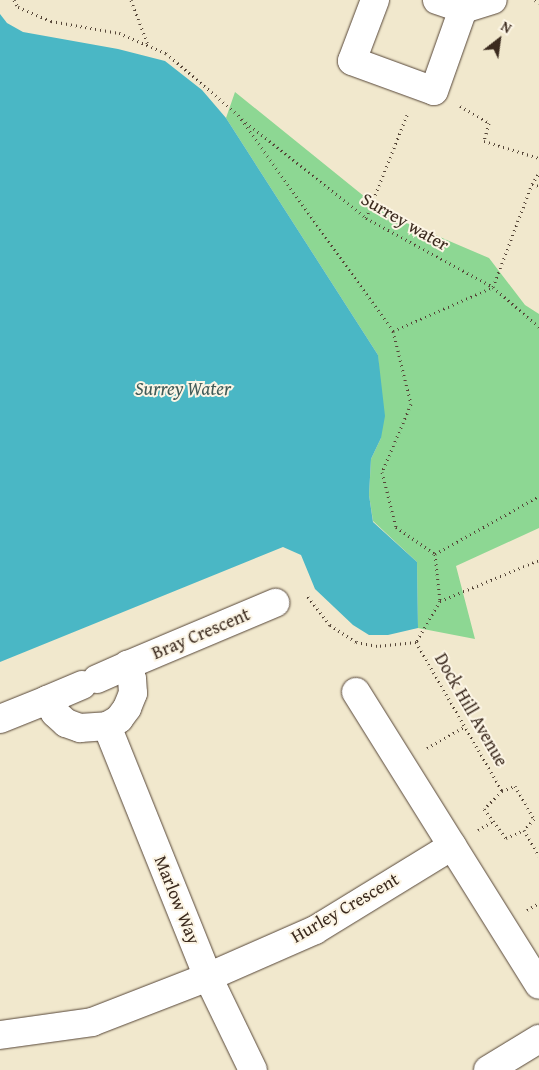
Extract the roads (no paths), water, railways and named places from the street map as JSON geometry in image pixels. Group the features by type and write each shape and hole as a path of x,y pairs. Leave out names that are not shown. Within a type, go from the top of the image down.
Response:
{"street":[{"path":"375,0 352,61 434,91 462,9"},
{"path":"437,0 462,9 493,0"},
{"name":"Bray Crescent","path":"0,718 47,700 275,603"},
{"path":"47,700 55,713 66,723 80,728 107,726 119,719 127,708 133,693 128,665"},
{"path":"356,692 539,985"},
{"name":"Marlow Way","path":"107,726 208,977 254,1070"},
{"name":"Hurley Crescent","path":"0,1035 92,1022 208,977 314,930 452,846"},
{"path":"488,1070 539,1039"}],"water":[{"name":"Surrey Water","path":"0,14 7,23 23,32 118,49 165,61 202,90 226,118 378,355 385,416 381,438 371,459 369,495 373,522 417,562 418,628 388,635 369,635 353,625 315,589 301,555 283,547 0,662"}]}
